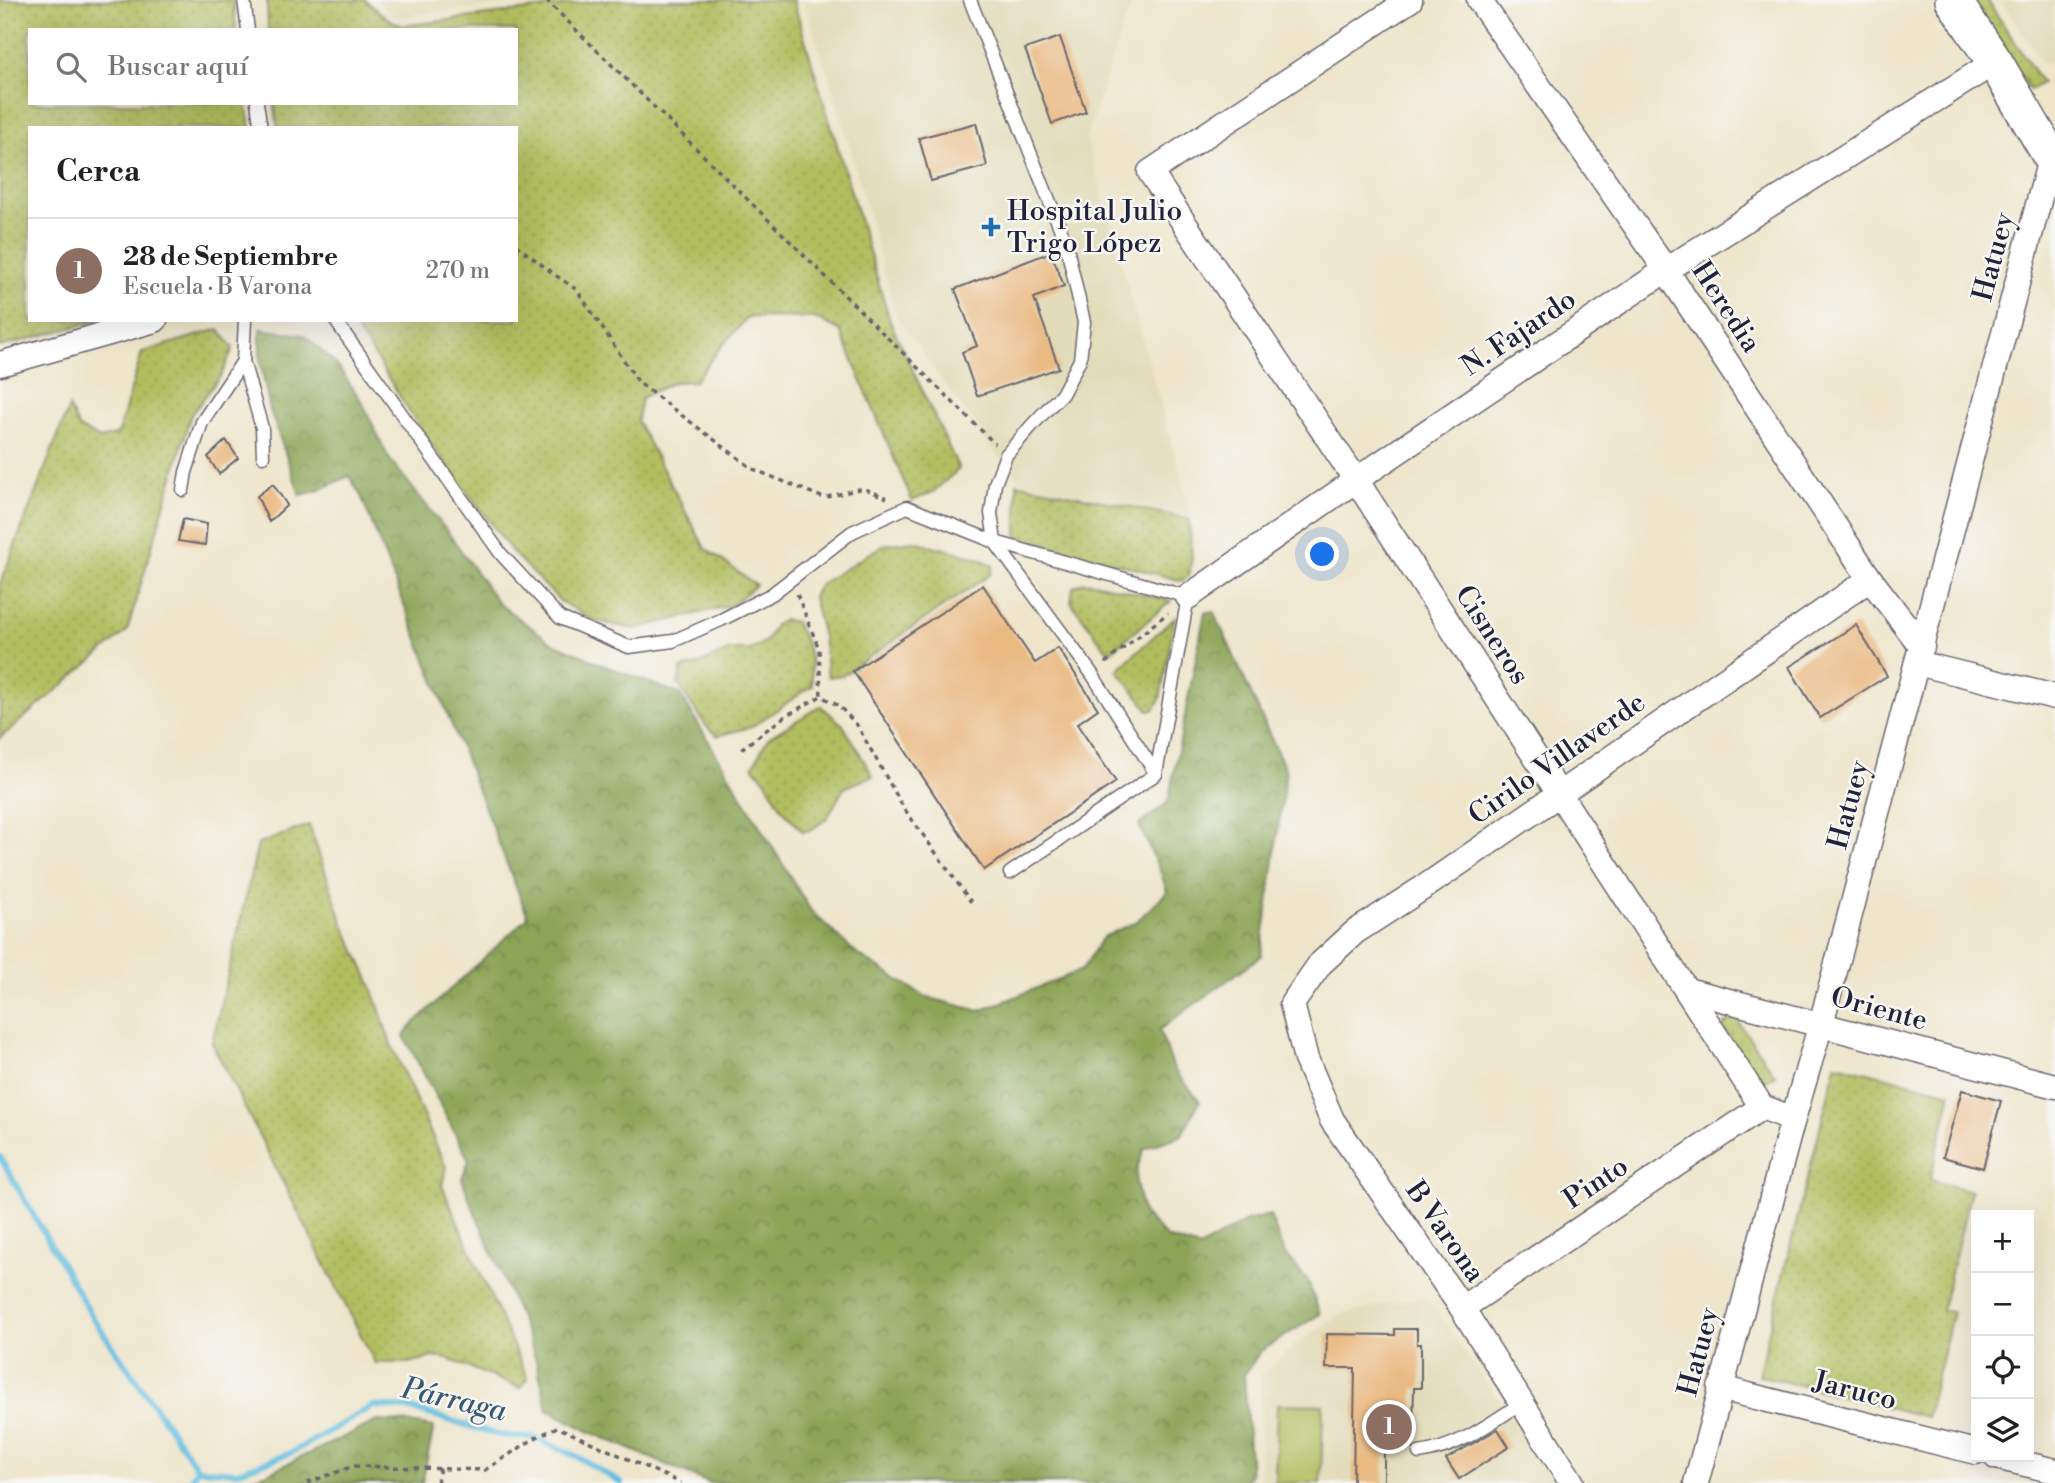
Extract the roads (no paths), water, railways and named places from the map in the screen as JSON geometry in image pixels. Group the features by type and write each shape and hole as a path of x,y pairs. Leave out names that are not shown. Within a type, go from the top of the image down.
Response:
{"street":[{"name":"Cisneros","path":"1410,0 1150,172 1356,480 1762,1107"},
{"name":"Heredia","path":"1479,0 1666,270 1919,655"},
{"path":"1953,0 2054,154"},
{"name":"N. Fajardo","path":"1188,597 1666,270 1995,62"},
{"name":"Hatuey","path":"1696,1483 2054,154"},
{"path":"0,364 148,322"},
{"name":"Cirilo Villaverde","path":"1293,1004 1320,964 1355,932 1429,884 1870,579"},
{"path":"1919,655 2055,697"},
{"name":"Oriente","path":"1687,990 2055,1086"},
{"name":"B Varona","path":"1293,1004 1306,1059 1332,1120 1462,1308 1572,1483"},
{"path":"1762,1107 1793,1119"},
{"name":"Pinto","path":"1462,1308 1762,1107"},
{"name":"Jaruco","path":"1720,1388 1971,1451"},
{"path":"2017,1462 2055,1471"}],"lane":[{"path":"244,0 248,28"},
{"path":"970,0 1066,243 1084,323 1080,360 1062,394 1006,455 995,484 991,513 995,542 1092,674 1156,774"},
{"path":"257,105 261,126"},
{"path":"245,322 243,361 262,428 263,456"},
{"path":"336,322 500,554 559,618 629,647 673,640 772,594 852,532 907,507 995,542 1188,597 1156,774 1010,873"},
{"path":"183,490 202,422 243,361"},
{"path":"1419,1453 1458,1443 1522,1403"}],"waterway":[{"path":"0,1157 93,1318 198,1469"},
{"name":"Párraga","path":"198,1469 237,1472 291,1453 373,1406 408,1408 499,1435 535,1438 576,1456 621,1483"},
{"path":"188,1483 198,1469"}],"place":[{"name":"Hospital Julio Trigo López","path":"991,227"},
{"name":"28 de Septiembre","path":"1389,1427"}]}
